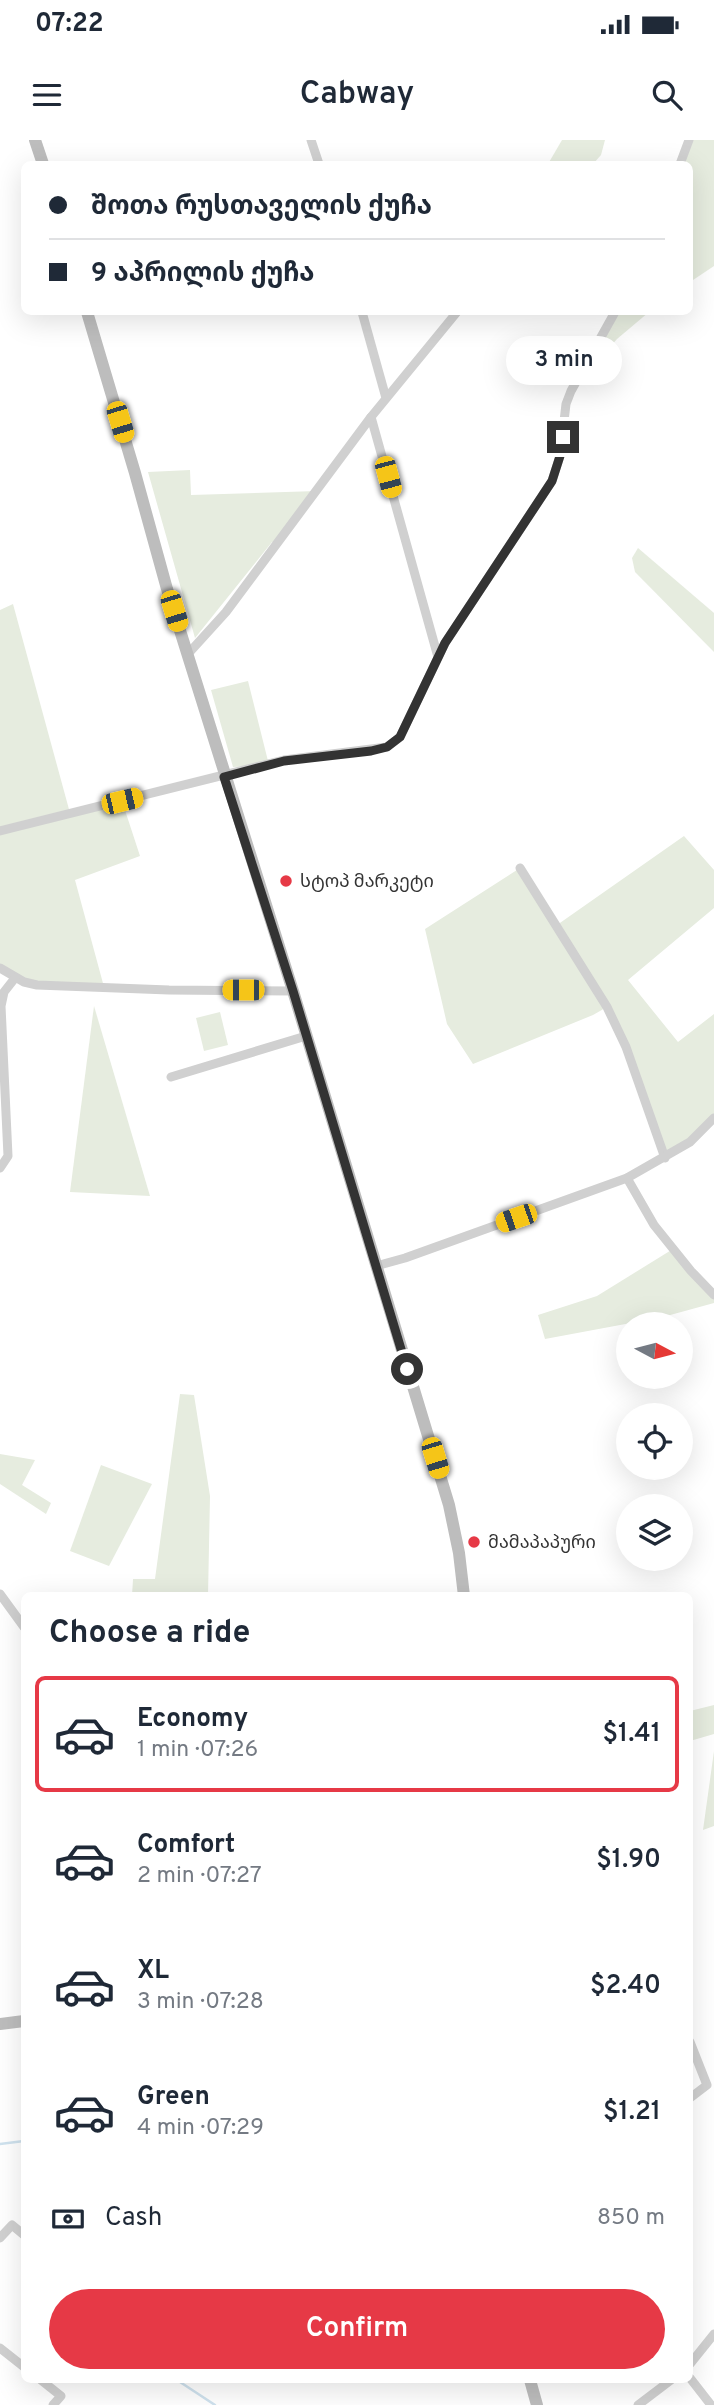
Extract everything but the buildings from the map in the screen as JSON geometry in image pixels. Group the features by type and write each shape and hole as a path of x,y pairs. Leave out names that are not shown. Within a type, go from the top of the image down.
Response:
{"main road":[{"path":"35,140 42,161"},
{"path":"88,315 224,777 293,991 449,1505 460,1553 464,1592"},
{"path":"0,2024 21,2021"},
{"path":"531,2383 537,2405"}],"street":[{"path":"312,140 318,161"},
{"path":"681,161 688,140"},
{"path":"363,315 386,398"},
{"path":"187,655 226,612 371,417 455,315"},
{"path":"0,831 284,761 387,747 400,737 445,643 552,481 560,456 566,404 613,315"},
{"path":"371,417 438,657"},
{"path":"520,868 607,1007 626,1047 665,1158"},
{"path":"0,968 16,978 37,985 293,991"},
{"path":"0,1168 8,1156 1,1006 4,992 16,978"},
{"path":"170,1077 306,1036"},
{"path":"376,1266 627,1178 690,1142 714,1118"},
{"path":"627,1178 654,1225 714,1295"},
{"path":"0,1594 21,1623"},
{"path":"693,2050 707,2085 693,2096"},
{"path":"0,2238 12,2225 21,2232"},
{"path":"693,2360 714,2334"},
{"path":"0,2348 21,2365"},
{"path":"693,2382 711,2405"},
{"path":"45,2383 61,2396 54,2405"},
{"path":"638,2405 667,2383"}],"shaded area":[{"path":"562,140 605,140 601,155 596,161 550,161"},
{"path":"689,140 714,140 714,266 693,280 693,161 681,161"},
{"path":"613,315 645,315 617,339 571,391"},
{"path":"190,470 191,495 317,491 281,541 272,542 195,638 148,472"},
{"path":"638,548 714,613 714,652 635,572 632,558"},
{"path":"13,604 70,813 122,801 140,856 75,880 104,987 37,985 0,968 0,610"},
{"path":"248,681 269,765 233,767 211,690"},
{"path":"684,836 714,870 714,908 628,980 678,1042 714,1014 714,1118 665,1158 607,1007 473,1064 447,1024 425,929 520,868 557,925"},
{"path":"94,1006 150,1196 70,1192"},
{"path":"220,1012 228,1045 204,1051 196,1018"},
{"path":"673,1249 714,1295 714,1303 681,1312 616,1312 616,1326 545,1339 538,1315 597,1296"},
{"path":"180,1394 194,1395 210,1496 208,1592 132,1592 133,1579 155,1579"},
{"path":"0,1454 35,1460 22,1485 51,1503 46,1514 0,1484"},
{"path":"101,1465 152,1484 109,1566 70,1551"},
{"path":"714,1705 714,1734 693,1740 693,1710"},
{"path":"714,1751 714,1826 703,1830"}],"waterway":[{"path":"0,2144 21,2141"},
{"path":"182,2383 215,2405"}],"place":[{"name":"სტოპ მარკეტი","path":"286,881"},
{"name":"მამაპაპური","path":"474,1542"}],"route":[{"path":"407,1369 293,991 224,777 284,761 371,751 387,747 400,737 445,643 552,481 563,437"}]}
